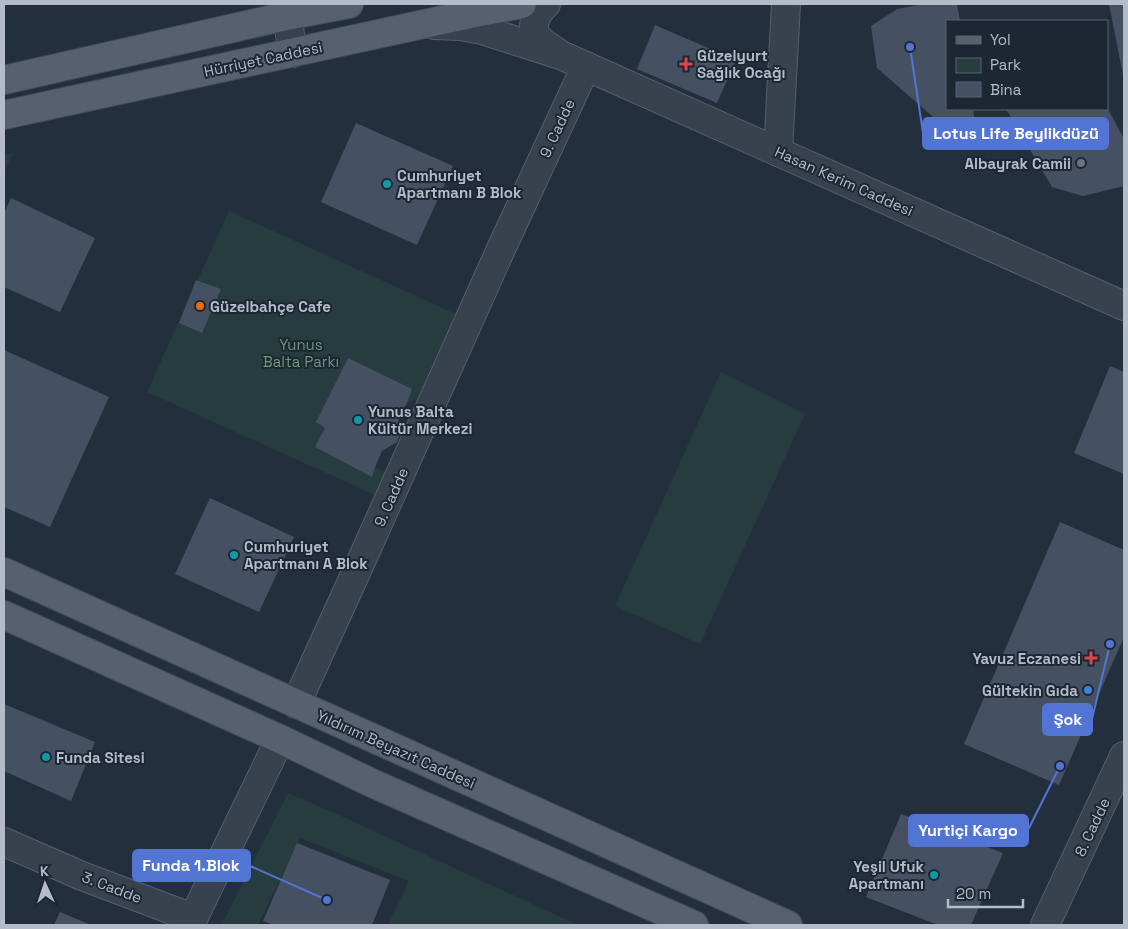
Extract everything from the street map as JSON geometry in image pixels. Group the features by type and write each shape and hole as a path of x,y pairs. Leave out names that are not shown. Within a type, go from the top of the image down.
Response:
{"main road":[{"path":"4,80 286,10 349,4"},
{"name":"Hürriyet Caddesi","path":"4,114 522,4"},
{"name":"Yıldırım Beyazıt Caddesi","path":"4,572 788,925"},
{"path":"4,615 280,739 374,784 694,925"},
{"name":"9. Cadde","path":"280,739 296,704"}],"street":[{"path":"546,4 537,13 534,34 543,43 574,61"},
{"path":"778,152 786,4"},
{"path":"286,10 293,52"},
{"path":"423,24 461,26 482,30 574,61"},
{"name":"Hasan Kerim Caddesi","path":"574,61 1124,306"},
{"name":"9. Cadde","path":"296,704 364,558 501,249 574,61"},
{"name":"9. Cadde","path":"192,922 280,739"},
{"name":"8. Cadde","path":"1045,925 1124,756"},
{"name":"3. Cadde","path":"4,842 192,922"}],"green space":[{"path":"14,152 4,173 4,155"},
{"name":"Yunus Balta Parkı","path":"229,211 456,314 417,399 407,403 398,417 401,430 397,442 382,451 375,467 385,472 375,495 147,392"},
{"path":"721,372 805,414 700,644 615,606"},
{"path":"288,793 578,925 388,925 409,881 300,838 258,925 223,925"}],"building":[{"path":"924,4 957,4 960,20 946,20 946,110 973,110 975,123 947,129 877,68 871,26 897,9"},
{"path":"1109,4 1124,4 1123,75"},
{"name":"Güzelyurt Sağlık Ocağı","path":"655,25 736,60 717,103 637,69"},
{"name":"Albayrak Camii","path":"1108,109 1124,139 1124,186 1083,196 1052,187 1007,110"},
{"name":"Cumhuriyet Apartmanı B Blok","path":"356,123 453,166 417,245 321,202"},
{"path":"11,198 95,238 60,312 4,287 4,213"},
{"name":"Güzelbahçe Cafe","path":"196,280 221,289 202,333 179,323"},
{"path":"4,350 109,397 50,527 4,507"},
{"name":"Yunus Balta Kültür Merkezi","path":"348,358 412,389 407,403 398,417 401,430 397,442 382,451 372,477 315,447 325,428 316,422"},
{"path":"1110,366 1124,372 1124,474 1074,453"},
{"name":"Cumhuriyet Apartmanı A Blok","path":"210,498 294,537 259,612 175,574"},
{"path":"1060,522 1124,550 1124,637 1059,785 964,744"},
{"name":"Funda Sitesi","path":"4,704 95,742 71,801 4,771"},
{"name":"Yeşil Ufuk Apartmanı","path":"901,814 1003,853 971,925 938,925 866,897"},
{"path":"297,843 390,880 372,925 274,925 263,921"},
{"path":"60,912 91,925 54,925"}],"place":[{"name":"Lotus Life Beylikdüzü","path":"910,47"},
{"name":"Güzelyurt Sağlık Ocağı","path":"686,64"},
{"name":"Albayrak Camii","path":"1081,163"},
{"name":"Cumhuriyet Apartmanı B Blok","path":"387,184"},
{"name":"Güzelbahçe Cafe","path":"200,306"},
{"name":"Yunus Balta Kültür Merkezi","path":"358,420"},
{"name":"Cumhuriyet Apartmanı A Blok","path":"234,555"},
{"name":"Şok","path":"1110,644"},
{"name":"Yavuz Eczanesi","path":"1091,658"},
{"name":"Gültekin Gıda","path":"1088,690"},
{"name":"Funda Sitesi","path":"46,757"},
{"name":"Yurtiçi Kargo","path":"1060,766"},
{"name":"Yeşil Ufuk Apartmanı","path":"934,875"},
{"name":"Funda 1.Blok","path":"327,900"}]}
